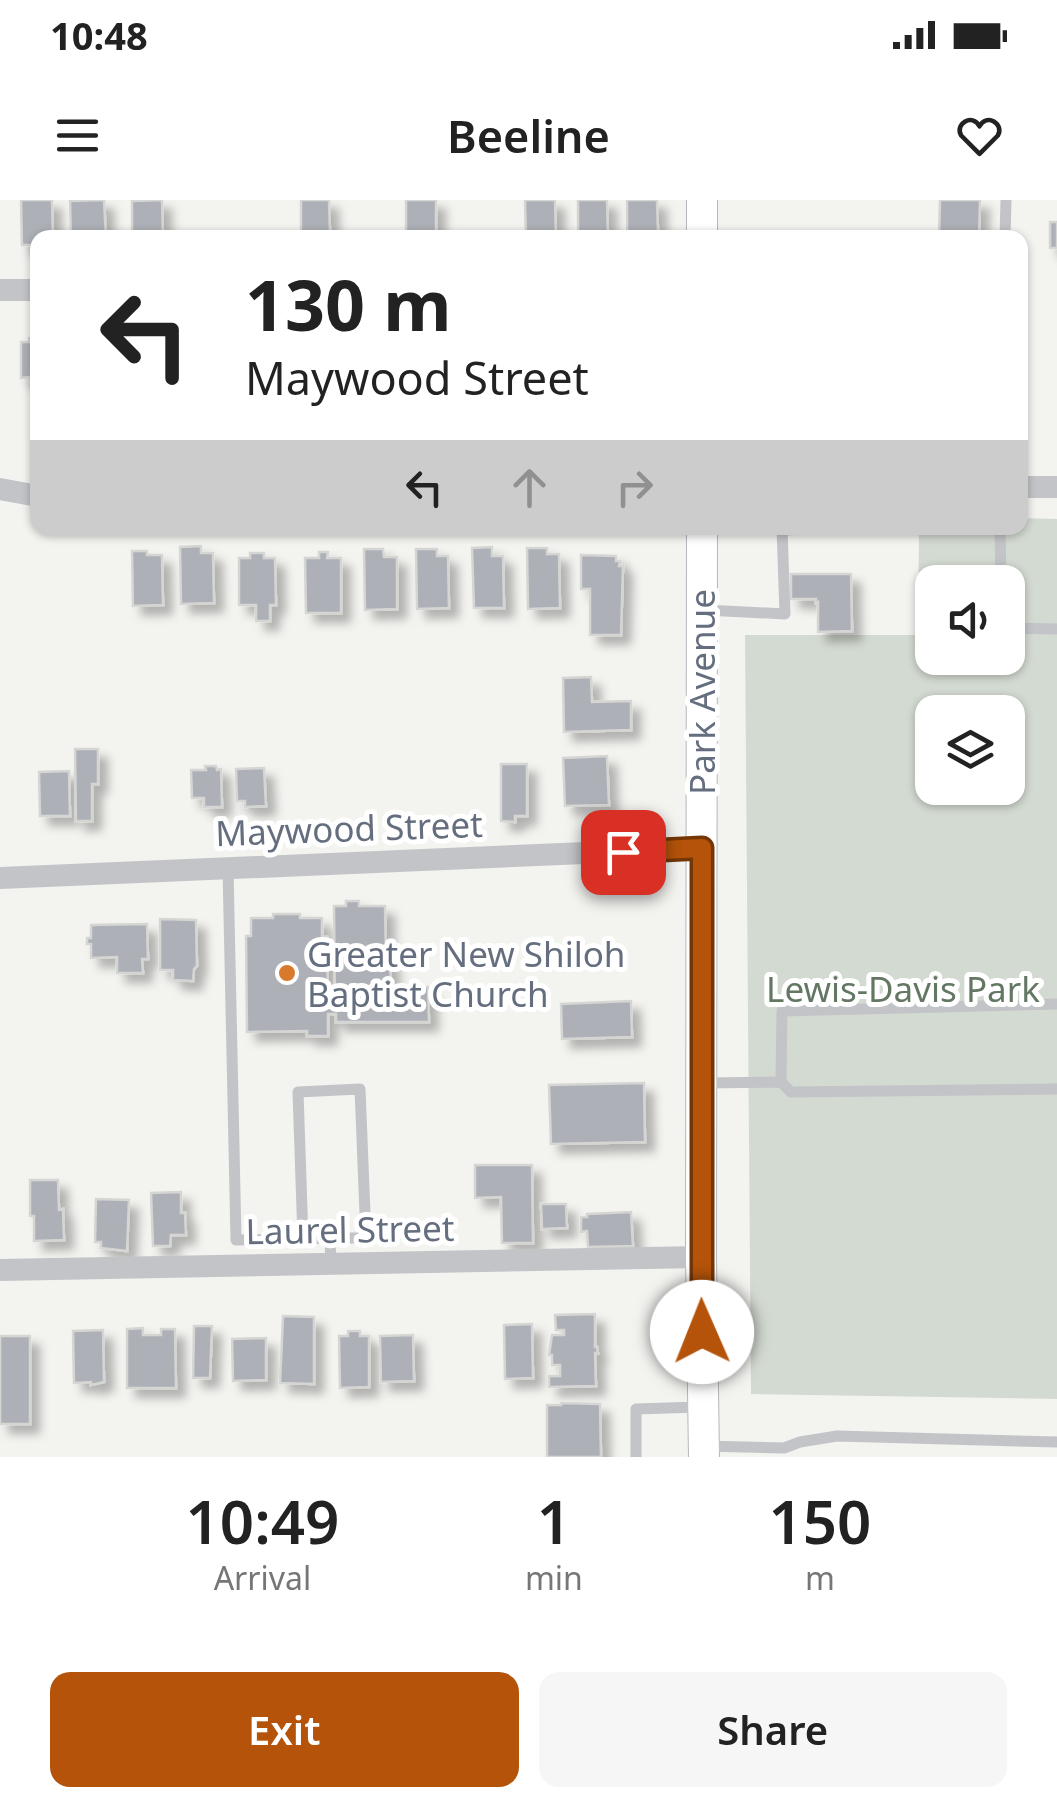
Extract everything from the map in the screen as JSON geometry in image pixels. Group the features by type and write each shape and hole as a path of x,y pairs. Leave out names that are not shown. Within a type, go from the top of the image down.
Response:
{"main road":[{"path":"702,200 702,230"},
{"name":"Park Avenue","path":"702,535 704,1452"}],"street":[{"path":"0,290 30,290"},
{"path":"1028,488 1057,487"},
{"path":"0,490 30,495"},
{"name":"Maywood Street","path":"0,878 702,848"},
{"name":"Laurel Street","path":"0,1270 701,1257"}],"lane":[{"path":"1005,230 1006,200"},
{"path":"701,610 785,614 782,535"},
{"path":"1000,535 1001,565"},
{"path":"1025,628 1057,629"},
{"path":"228,868 236,1240 366,1238 360,1089 298,1092 303,1238"},
{"path":"781,1082 782,1011 1057,1004"},
{"path":"701,1082 781,1082 791,1092 1057,1090"},
{"path":"330,1238 330,1264"},
{"path":"636,1457 636,1409 704,1407"},
{"path":"704,1452 784,1452 800,1442 838,1436 1057,1442"}],"green space":[{"name":"Lewis-Davis Park","path":"1028,518 1057,519 1057,1399 751,1394 745,635 915,635 915,675 1025,675 1025,565 919,565 919,535 1028,535"}],"building":[{"path":"21,200 52,200 53,230 30,230 30,245 22,245"},
{"path":"104,200 106,230 71,230 70,201"},
{"path":"162,200 163,230 132,230 132,201"},
{"path":"301,200 329,200 330,230 301,230"},
{"path":"406,200 436,200 436,230 406,230"},
{"path":"525,200 555,200 556,230 526,230"},
{"path":"578,200 607,200 608,230 578,230"},
{"path":"627,200 657,200 658,230 627,230"},
{"path":"940,200 980,200 979,230 939,230"},
{"path":"1050,222 1057,222 1057,248 1050,248"},
{"path":"30,338 30,377 21,378 21,342 29,342"},
{"path":"201,546 201,553 213,553 214,603 181,604 180,547"},
{"path":"492,547 492,556 503,556 504,608 474,608 472,548"},
{"path":"527,548 547,548 547,554 559,554 560,608 528,609"},
{"path":"364,549 383,549 384,557 397,557 397,609 365,610"},
{"path":"416,549 437,549 437,556 448,556 449,608 417,609"},
{"path":"132,551 162,555 163,605 133,606"},
{"path":"319,552 328,552 327,558 341,558 341,613 306,613 305,558 319,558"},
{"path":"250,553 275,558 276,605 270,605 270,621 256,621 256,605 239,605 239,558 250,558"},
{"path":"581,555 616,556 619,566 623,566 621,635 590,635 590,589 581,589"},
{"path":"791,574 851,574 852,631 818,632 818,602 791,599"},
{"path":"591,677 592,702 631,701 631,730 564,732 563,678"},
{"path":"75,749 98,749 98,784 92,784 92,821 76,821"},
{"path":"607,756 609,805 565,806 563,758"},
{"path":"501,764 527,764 527,816 515,816 515,822 501,821"},
{"path":"205,766 221,769 222,807 204,807 204,798 192,798 191,770 206,770"},
{"path":"264,768 266,806 245,807 245,801 237,801 236,769"},
{"path":"69,771 70,816 40,816 39,772"},
{"name":"Greater New Shiloh Baptist Church","path":"346,901 359,901 359,906 385,906 391,987 428,987 429,1022 336,1022 336,1014 328,1014 328,1036 307,1036 307,1031 247,1032 246,936 251,936 251,918 300,914 300,918 322,918 322,937 327,937 328,1006 335,1006 334,906 346,906"},
{"path":"160,919 196,920 197,966 193,981 173,980 173,970 160,970"},
{"path":"147,924 148,959 142,959 143,973 117,973 117,957 91,958 87,938 91,938 91,925"},
{"path":"631,1001 632,1037 562,1039 561,1004"},
{"path":"644,1083 645,1142 551,1144 549,1085"},
{"path":"475,1165 532,1165 533,1243 502,1243 501,1197 475,1198"},
{"path":"30,1180 58,1180 64,1240 34,1241"},
{"path":"181,1192 186,1235 171,1235 170,1246 153,1246 151,1193"},
{"path":"96,1199 129,1200 127,1251 101,1248 101,1242 95,1242"},
{"path":"541,1204 566,1204 567,1228 542,1229"},
{"path":"631,1212 633,1246 588,1247 587,1231 581,1232 581,1217"},
{"path":"595,1314 596,1386 549,1387 549,1376 560,1376 560,1365 552,1365 549,1355 552,1335 564,1335 564,1330 556,1330 555,1315"},
{"path":"283,1316 314,1317 314,1384 280,1383"},
{"path":"532,1324 533,1378 505,1379 504,1325"},
{"path":"194,1326 212,1326 210,1378 193,1378"},
{"path":"143,1328 143,1335 161,1335 161,1329 175,1329 176,1388 127,1388 127,1329"},
{"path":"103,1330 104,1382 74,1383 73,1331"},
{"path":"348,1331 369,1336 369,1387 340,1388 339,1336 348,1336"},
{"path":"413,1335 414,1381 381,1382 380,1336"},
{"path":"0,1336 30,1336 30,1424 0,1424"},
{"path":"266,1338 266,1380 233,1381 232,1339"},
{"path":"600,1404 601,1457 547,1457 547,1405"}],"place":[{"name":"Greater New Shiloh Baptist Church","path":"287,973"}],"route":[{"path":"623,852 702,848 702,1332"}]}
